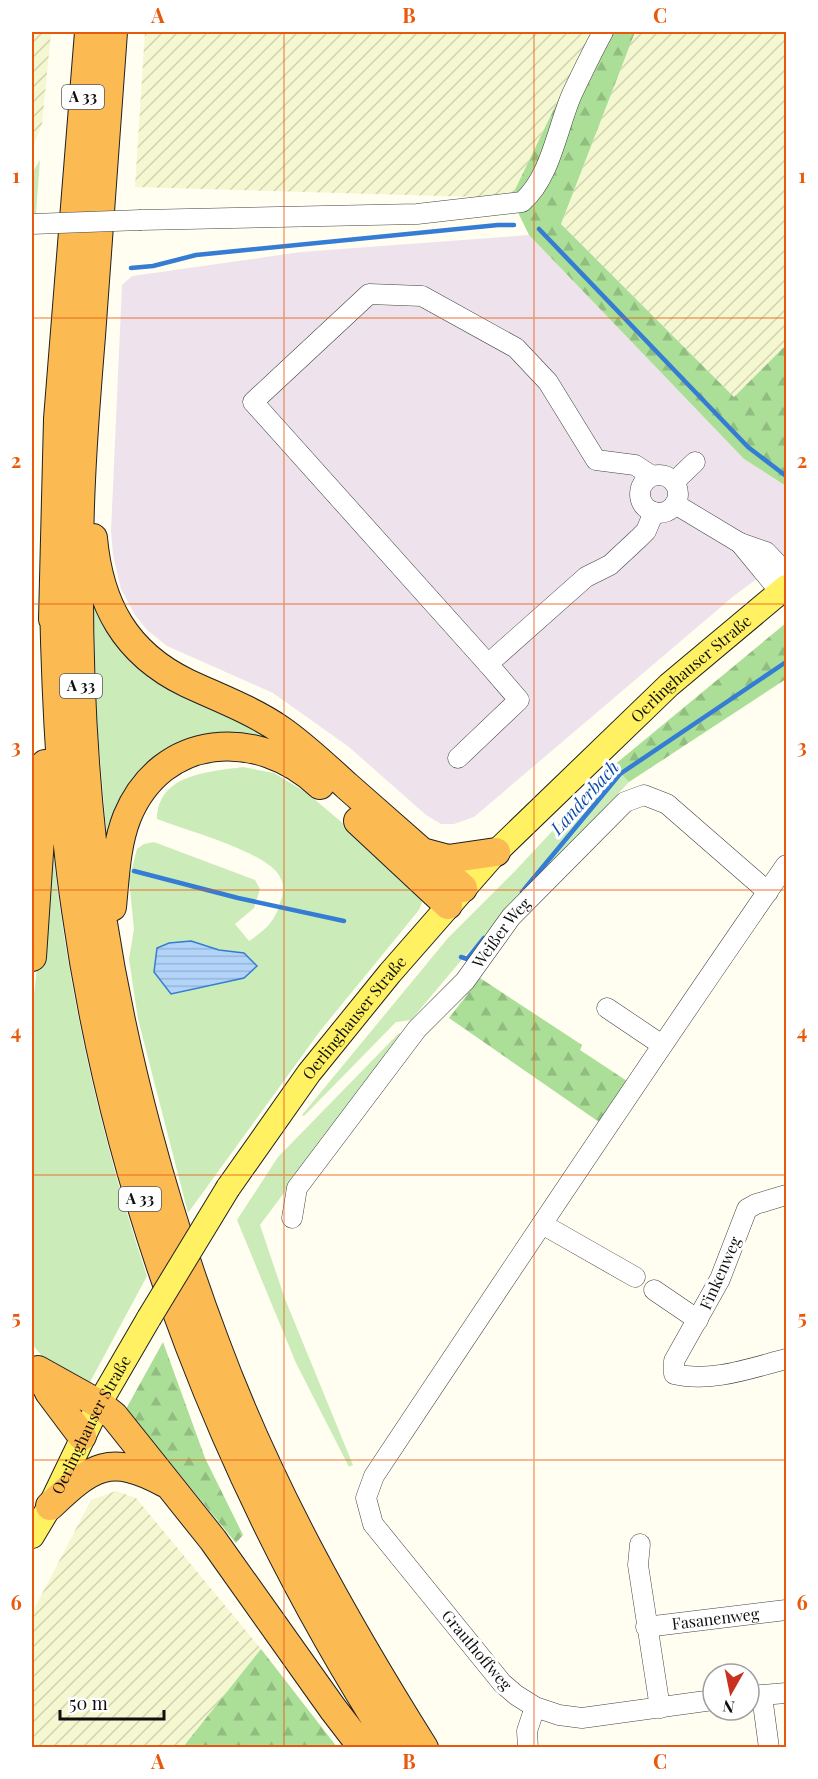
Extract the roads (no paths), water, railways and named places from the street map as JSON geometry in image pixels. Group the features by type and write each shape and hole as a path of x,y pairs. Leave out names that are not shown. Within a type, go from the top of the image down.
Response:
{"highway":[{"name":"A 33","path":"89,32 58,419 54,600 56,688 63,805 76,912 99,1037 122,1138 153,1244 186,1337 233,1453 298,1584 359,1694 394,1748"},
{"name":"A 33","path":"113,32 86,408 78,556 81,688 88,800 110,963 148,1132 175,1227 215,1343 253,1433 320,1572 424,1748"},
{"path":"86,408 96,568 107,606 127,636 150,660 185,681 231,702 281,730 422,852 456,897"},
{"path":"32,957 54,600"},
{"path":"110,963 117,857 127,817 140,792 157,771 181,755 207,748 233,746 260,751 286,761 311,777 456,897"},
{"path":"422,852 448,859 496,852"},
{"path":"35,1365 99,1404 114,1416 213,1540 333,1710 363,1748"},
{"path":"35,1365 49,1392 82,1436"},
{"path":"50,1506 95,1469 108,1467 141,1470 167,1484"}],"main road":[{"name":"Oerlinghauser Straße","path":"32,1536 50,1506 99,1404 149,1318 228,1188 309,1072 496,852 669,685 784,584"}],"street":[{"path":"32,224 417,214 522,202 533,193 572,95 603,32"},
{"path":"458,758 519,700 253,402 369,294 422,296 516,348 548,382 597,460 635,465 652,476"},
{"path":"674,482 695,462"},
{"path":"664,475 674,482 678,493 675,504 666,512 654,512 644,506 640,495 643,483 652,476 664,475"},
{"path":"675,504 740,543 784,584"},
{"path":"488,664 586,577 610,565 646,531 654,512"},
{"name":"Weißer Weg","path":"292,1218 297,1188 417,1029 465,981 511,917 625,802 644,795 667,804 768,892"},
{"path":"635,1277 542,1224 786,866"},
{"path":"607,1008 662,1045"},
{"name":"Finkenweg","path":"786,1195 756,1203 747,1209 720,1279 674,1362 674,1374 719,1375 786,1359"},
{"name":"Grauthoffweg","path":"542,1224 374,1476 366,1498 373,1524 493,1672 516,1695 535,1707 559,1715 582,1718 701,1702"},
{"path":"654,1290 698,1320"},
{"path":"640,1544 638,1565 660,1708"},
{"name":"Fasanenweg","path":"646,1627 786,1610"},
{"path":"761,1695 786,1693"},
{"path":"528,1748 527,1731 535,1707"},
{"path":"761,1718 769,1748"}],"water":[{"path":"191,941 219,950 244,953 257,966 244,978 171,994 154,972 157,948 169,943"}],"waterway":[{"path":"131,268 153,266 196,255 514,225"},
{"path":"539,229 748,447 786,476"},
{"name":"Landerbach","path":"522,892 620,774 786,662"},
{"name":"Landerbach","path":"134,871 238,898 344,921"},
{"name":"Landerbach","path":"461,957 467,959 484,938"}]}
